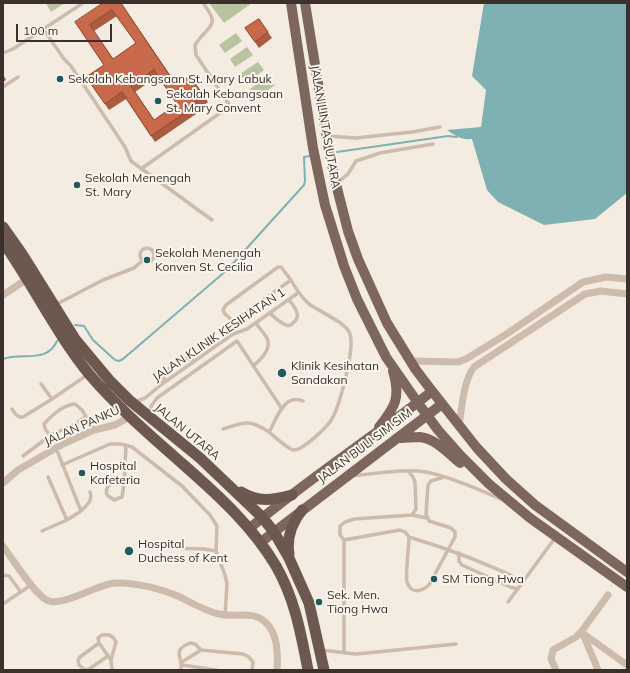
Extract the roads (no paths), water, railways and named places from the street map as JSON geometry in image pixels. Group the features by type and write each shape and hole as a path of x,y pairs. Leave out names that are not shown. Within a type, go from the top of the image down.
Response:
{"highway":[{"name":"JALAN UTARA","path":"3,227 54,305 61,325"},
{"name":"JALAN UTARA","path":"3,242 27,279 71,340 89,373 131,416 202,481 250,528 260,542 277,567 289,593 300,626 308,670"},
{"name":"JALAN UTARA","path":"71,340 129,400 206,464 262,518 274,532 289,558 309,603 324,670"},
{"path":"202,481 206,478 206,464"},
{"path":"228,485 258,500 292,495"},
{"path":"289,558 288,546 290,532 296,518 302,510"}],"main road":[{"name":"JALAN LINTAS UTARA","path":"291,3 313,148 325,205 344,266 356,299 386,357 427,416"},
{"name":"JALAN LINTAS UTARA","path":"305,3 331,163 348,230 358,260 387,323 410,361 432,391"},
{"path":"373,435 392,411 396,398 396,380 386,357"},
{"path":"432,391 459,426 506,480 535,505 627,572"},
{"name":"JALAN BULI SIM SIM","path":"250,528 432,391"},
{"path":"427,416 442,404"},
{"name":"JALAN BULI SIM SIM","path":"260,542 427,416 451,446 489,484 512,503 627,587"},
{"path":"397,438 420,437 428,439 437,444 477,477 489,484"}],"street":[{"path":"410,361 458,362 466,359 505,335 583,282 606,277 627,279"},
{"path":"3,295 27,279"},
{"path":"459,426 468,374 474,368 585,294 601,291 627,294"},
{"name":"JALAN PANKU","path":"3,483 18,470 56,448 94,430 115,425 131,416"},
{"path":"3,546 38,594 47,601 57,602 114,583 161,589 217,614 253,615 264,620 272,631 275,638 277,670"},
{"path":"556,670 552,659 553,650 582,633 608,595"},
{"path":"582,633 627,665"},
{"path":"582,633 598,670"}],"lane":[{"path":"3,52 13,49 83,3"},
{"path":"141,169 230,106 196,55 195,45 213,22 212,16 203,3"},
{"path":"44,30 64,59 72,66 125,147 130,159 141,169 212,220"},
{"path":"3,87 18,77"},
{"path":"327,140 412,132 440,127"},
{"path":"336,184 348,174 356,161 380,153 433,144"},
{"path":"54,305 103,280 134,268 143,260"},
{"path":"222,429 238,424 253,423 269,432 294,450 300,448 313,439 327,427 335,414 344,382 352,341 348,329 344,325 318,311 298,293 290,280 283,269 278,267 226,305 223,308 223,311 233,321 290,280"},
{"name":"JALAN KLINIK KESIHATAN 1","path":"129,400 137,401 142,399 233,334 248,329 298,293"},
{"path":"270,313 287,326 291,325 295,322 298,315 297,311 289,300"},
{"path":"254,364 265,354 268,343 267,339 256,323"},
{"path":"153,420 151,406 157,398 237,341 254,364 282,409"},
{"path":"162,384 167,370 173,364 187,358 194,362"},
{"path":"12,409 17,416 23,417 89,373"},
{"path":"41,384 52,398"},
{"path":"269,432 285,404 291,400 297,399 303,401"},
{"path":"51,435 47,432 44,424 54,414 66,406 75,404 82,410 94,430"},
{"path":"23,456 51,435 75,424 85,417"},
{"path":"62,466 110,444 126,445 132,447 182,486 210,515 217,526 216,551 227,584 225,615"},
{"path":"124,484 114,482 109,484 106,490 109,498 114,500 122,497 124,492 126,445"},
{"path":"56,448 81,511"},
{"path":"408,471 413,476 415,482 416,508 412,515"},
{"path":"347,476 408,471 426,472 444,477 512,503"},
{"path":"48,477 67,520"},
{"path":"427,518 428,485 431,481 444,477"},
{"path":"42,531 67,520 81,511 89,503 91,496 90,492"},
{"path":"344,652 344,540 340,536 340,526 345,522 354,519 412,515 427,518 429,521 451,528 455,532 455,537 449,550 429,585 424,590 417,592 410,589 406,581 409,537"},
{"path":"344,540 400,530 405,532 409,537 459,553 494,567 523,581"},
{"path":"508,602 523,581 561,539"},
{"path":"168,548 204,549 216,551"},
{"path":"459,553 459,561 462,565 510,587 518,589"},
{"path":"3,575 9,576 21,592"},
{"path":"3,604 31,585"},
{"path":"111,660 99,643 98,638 102,635 110,635 116,642 111,660 112,670"},
{"path":"181,670 182,664 179,657 179,651 190,642 195,644 201,650 243,654 248,656 253,666 252,670"},
{"path":"99,643 80,657 78,660 79,665 85,670 89,669 108,656"},
{"path":"320,650 375,653 456,644"},
{"path":"182,664 201,650"},
{"path":"182,664 216,670"}],"water":[{"path":"484,3 627,3 627,193 595,219 544,225 498,202 487,190 472,139 456,136 447,130 481,127 486,90 472,76"}],"waterway":[{"path":"337,152 448,136 457,137"},
{"path":"75,325 84,326 93,340 115,360 119,361 123,359 227,270 304,185 304,157 310,156"},
{"path":"3,359 18,356 41,355 47,353 53,348 57,341"}],"place":[{"name":"Sekolah Kebangsaan St. Mary Labuk","path":"60,79"},
{"name":"Sekolah Kebangsaan St. Mary Convent","path":"158,101"},
{"name":"Sekolah Menengah St. Mary","path":"77,185"},
{"name":"Sekolah Menengah Konven St. Cecilia","path":"147,260"},
{"name":"Klinik Kesihatan Sandakan","path":"282,373"},
{"name":"Hospital Kafeteria","path":"82,473"},
{"name":"Hospital Duchess of Kent","path":"129,551"},
{"name":"SM Tiong Hwa","path":"434,579"},
{"name":"Sek. Men. Tiong Hwa","path":"319,602"}]}
